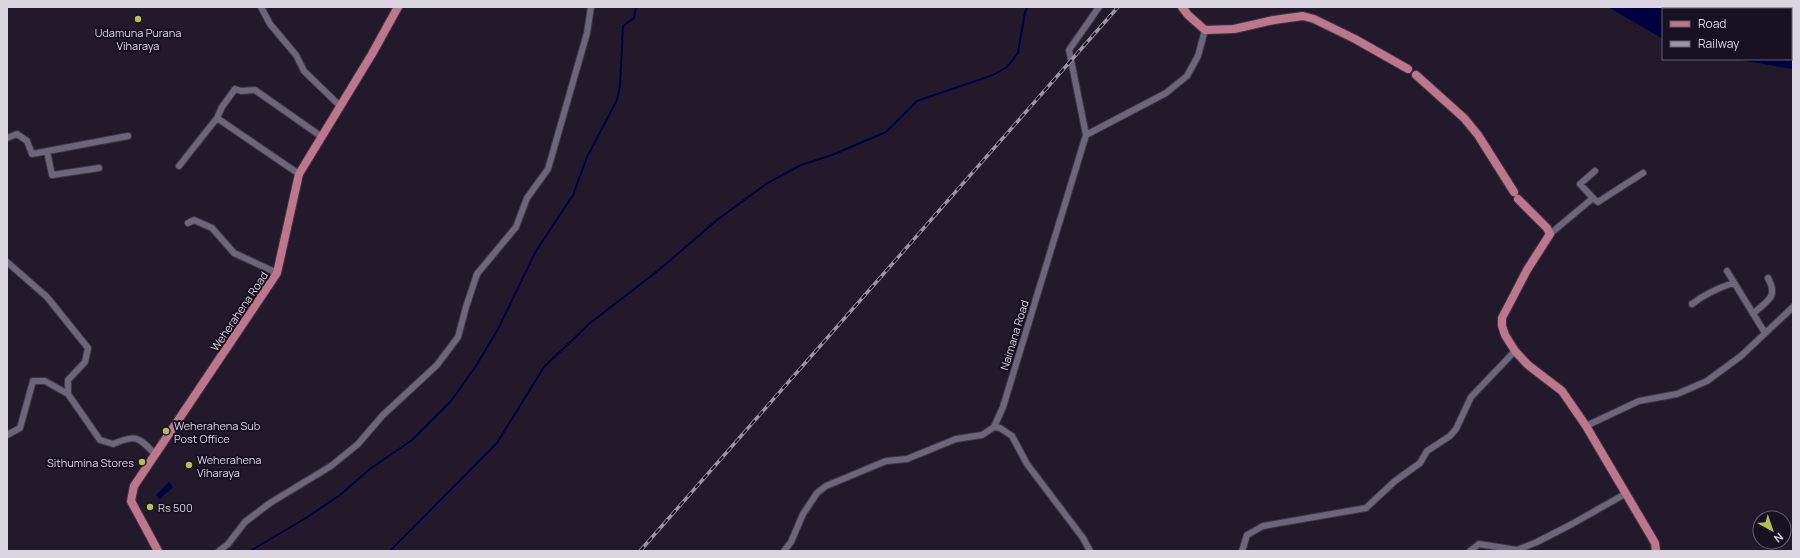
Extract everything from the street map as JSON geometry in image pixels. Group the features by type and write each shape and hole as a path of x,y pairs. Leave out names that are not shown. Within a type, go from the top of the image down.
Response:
{"main road":[{"name":"Weherahena Road","path":"158,551 131,501 134,486 277,273 299,174 372,54 398,7"},
{"path":"1182,7 1188,15 1205,30 1234,29 1274,20 1303,16 1314,19 1355,39 1408,69"},
{"path":"1416,75 1464,118 1478,135 1516,196 1547,228 1550,234 1527,270 1502,318 1502,326 1505,335 1515,351 1528,365 1562,391 1586,426 1655,543 1656,551"}],"street":[{"path":"261,7 270,24 296,55 304,71 340,106"},
{"path":"219,551 228,544 245,522 270,502 331,466 358,444 384,414 437,365 458,337 477,274 516,227 528,198 548,169 587,33 591,7"},
{"name":"Naimana Road","path":"994,427 1003,407 1086,135 1069,50 1099,7"},
{"path":"1086,135 1166,93 1187,76 1198,56 1205,30"},
{"path":"1408,69 1416,75"},
{"path":"179,166 217,118 222,107 236,89 240,91 255,90 322,137"},
{"path":"217,118 239,135 299,174"},
{"path":"7,138 17,134 27,141 32,154 128,136"},
{"path":"47,151 52,175 99,168"},
{"path":"1595,170 1580,184 1598,202 1643,173"},
{"path":"1550,234 1593,198"},
{"path":"188,223 194,220 212,228 234,253 277,273"},
{"path":"7,262 47,297 88,348 86,362 68,380 68,394"},
{"path":"1727,272 1765,333"},
{"path":"1753,314 1772,296 1773,287 1768,278"},
{"path":"1692,304 1719,287 1733,283"},
{"path":"1586,426 1639,401 1677,394 1707,381 1741,356 1793,307"},
{"path":"1242,551 1247,535 1263,526 1366,508 1395,481 1420,463 1427,451 1450,436 1456,429 1471,397 1515,351"},
{"path":"7,435 20,428 33,381 45,381 68,394 100,440 113,444 129,437 140,439 156,454"},
{"path":"784,551 791,542 803,514 817,493 826,486 886,461 907,459 956,439 982,435 994,427 1000,428 1012,436 1027,464 1083,538 1090,551"},
{"path":"1470,551 1479,544 1516,550 1538,542 1625,494"}],"shaded area":[{"path":"1608,7 1720,8 1662,8 1662,38"},
{"path":"1793,26 1793,69 1740,60 1792,60"},
{"path":"169,482 173,487 160,499 156,495"}],"waterway":[{"path":"250,551 306,518 340,495 370,469 412,440 451,401 476,366 498,329 536,251 573,195 587,157 617,100 620,86 623,26 634,18 636,7"},
{"path":"390,551 497,443 544,367 589,324 660,269 717,220 766,184 801,165 832,155 886,132 917,101 993,75 1007,67 1018,53 1025,12 1028,7"}],"railway":[{"path":"640,551 1118,7"}],"place":[{"name":"Udamuna Purana Viharaya","path":"138,19"},
{"name":"Weherahena Sub Post Office","path":"166,431"},
{"name":"Sithumina Stores","path":"142,462"},
{"name":"Weherahena Viharaya","path":"189,465"},
{"name":"Rs 500","path":"150,507"}]}
